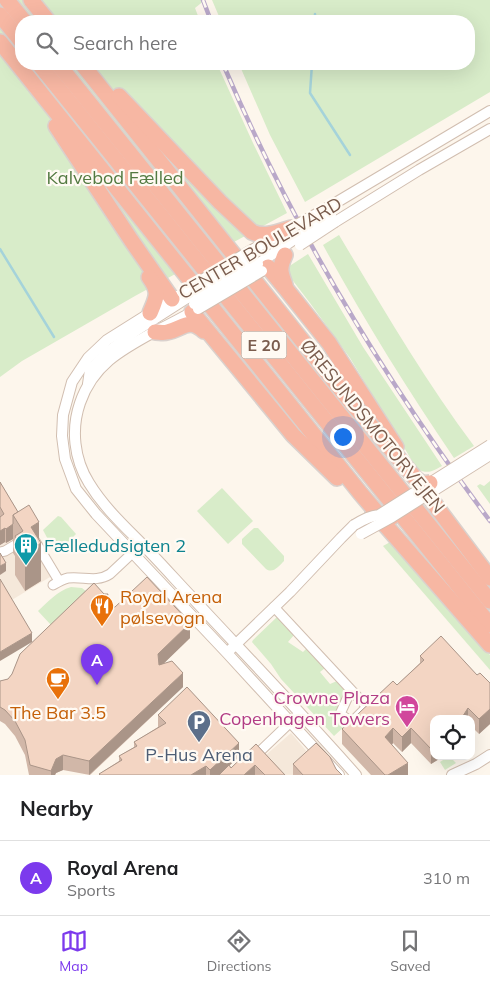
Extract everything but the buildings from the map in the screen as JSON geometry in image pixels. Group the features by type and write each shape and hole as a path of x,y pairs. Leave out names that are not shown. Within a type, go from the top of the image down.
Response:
{"highway":[{"path":"7,0 19,15"},
{"path":"32,1 44,15"},
{"path":"0,15 15,34"},
{"path":"0,43 15,65"},
{"path":"0,43 15,62"},
{"path":"18,70 98,190 218,345 293,435 388,527 490,645"},
{"path":"22,70 308,428 386,516"},
{"name":"ØRESUNDSMOTORVEJEN","path":"44,70 490,625"},
{"name":"ØRESUNDSMOTORVEJEN","path":"63,70 490,601"},
{"path":"87,70 351,402 416,480 422,484 430,483"},
{"path":"95,70 220,202 252,232 258,235 296,237"},
{"path":"98,190 112,223 155,286 157,292 150,312"},
{"path":"220,202 251,244 252,251"},
{"path":"285,255 280,265 280,272 286,288"},
{"path":"263,266 286,288 329,343 438,509 490,578"},
{"path":"155,332 167,333 188,324 196,324 218,345"}],"street":[{"name":"CENTER BOULEVARD","path":"339,775 96,514 76,489 66,459 62,436 63,415 72,382 88,358 107,340 150,312 186,303 285,255 296,237 331,215 367,185 490,112"},
{"name":"CENTER BOULEVARD","path":"356,775 236,644 105,506 88,482 78,460 74,437 76,417 87,387 102,367 118,353 155,332 186,303 252,251 296,237 331,215 419,170 490,129"},
{"path":"252,251 263,266 296,237"},
{"path":"87,387 90,370 106,353 137,330 186,303"},
{"path":"63,415 76,417"},
{"path":"324,556 346,539 361,534 430,483 490,445"},
{"path":"227,653 354,525 365,518 386,516 490,455"},
{"path":"0,552 5,551 31,535 56,583 68,578 94,580 104,577 142,544"},
{"path":"274,607 351,690"},
{"path":"252,762 300,713"},
{"path":"452,775 490,755"},
{"path":"471,775 490,762"}],"shaded area":[{"path":"0,483 55,574 10,601 0,583"},
{"path":"291,733 327,775 243,775"}],"green space":[{"name":"Kalvebod Fælled","path":"0,0 205,0 195,8 198,15 15,15 15,70 220,70 287,213 135,296 22,361 0,377"},
{"path":"212,0 490,0 490,92 305,202 270,135 242,70 475,70 475,15 218,15"},
{"path":"339,235 387,316 474,446 454,458 386,353 323,245"},
{"path":"308,254 363,347 442,466 429,472 417,469 350,358 287,273 286,269"},
{"path":"490,481 490,504 477,486 480,484 484,486"},
{"path":"222,488 253,521 228,544 197,511"},
{"path":"58,516 76,534 57,553 54,551 43,530"},
{"path":"254,528 258,528 284,556 284,561 271,571 266,569 242,544 242,539"},
{"path":"392,541 490,655 490,670 383,546"},
{"path":"71,587 82,588 87,592 51,625 38,611 57,594"},
{"path":"277,617 294,635 288,642 303,652 307,648 325,668 320,672 330,684 337,681 345,690 334,718 346,725 334,736 281,679 252,642"},
{"path":"443,760 453,760 456,763 445,770 440,762"}],"waterway":[{"path":"312,70 310,93 350,155"},
{"path":"0,249 54,337"}],"railway":[{"path":"203,0 209,15"},
{"path":"226,70 279,184 343,300 413,412 490,521"}],"place":[{"name":"Fælledudsigten 2","path":"26,566"},
{"name":"Royal Arena pølsevogn","path":"102,627"},
{"name":"Royal Arena","path":"97,685"},
{"name":"The Bar 3.5","path":"58,700"},
{"name":"Crowne Plaza Copenhagen Towers","path":"407,728"},
{"name":"P-Hus Arena","path":"199,743"}]}
